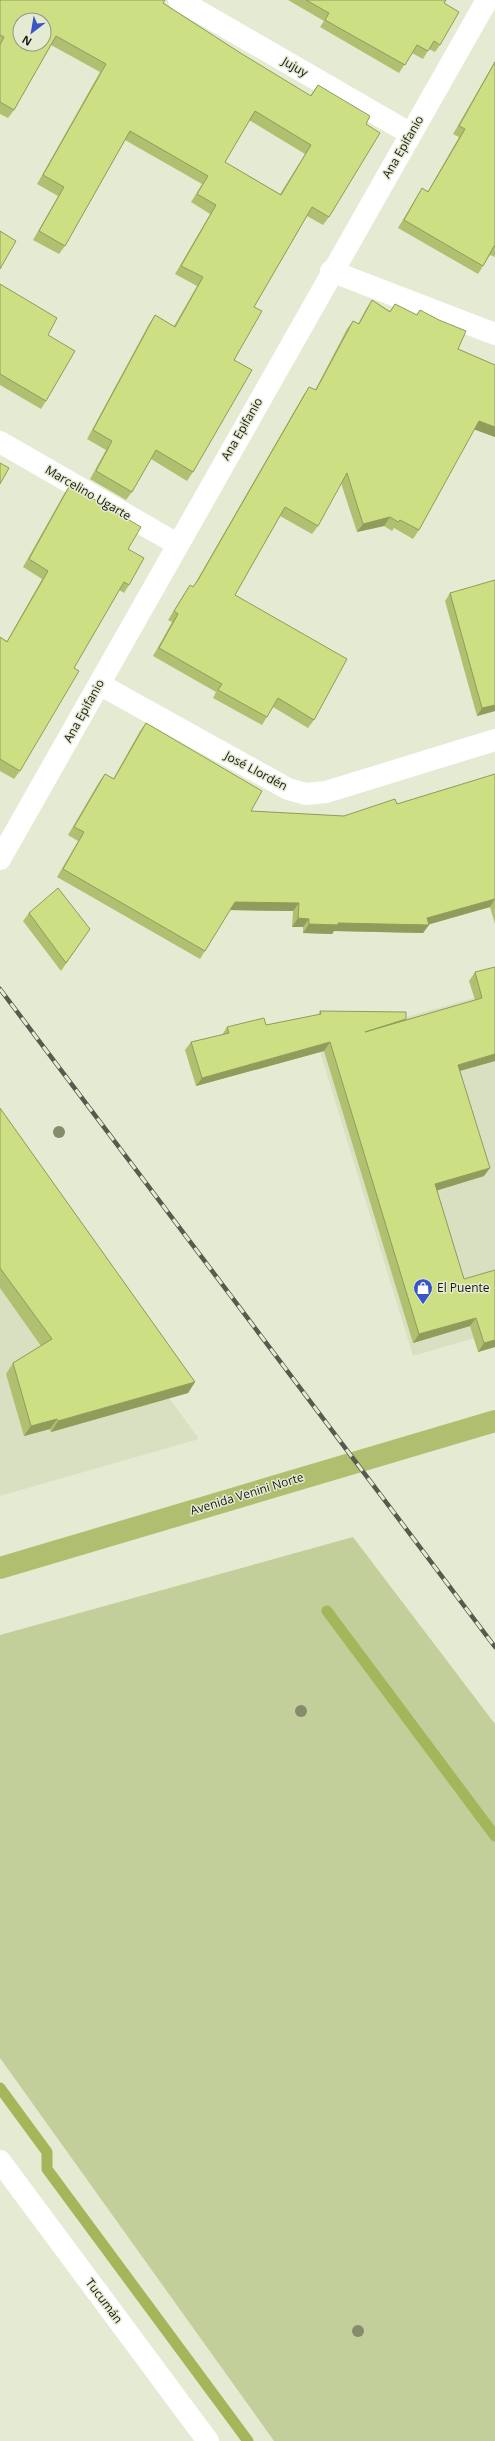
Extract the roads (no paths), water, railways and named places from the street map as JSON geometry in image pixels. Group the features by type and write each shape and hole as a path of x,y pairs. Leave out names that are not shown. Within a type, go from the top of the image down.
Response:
{"highway":[{"name":"Avenida Venini Norte","path":"0,1568 495,1421"}],"street":[{"name":"Jujuy","path":"180,0 410,134"},
{"name":"Ana Epifanio","path":"0,859 486,0"},
{"path":"332,271 495,334"},
{"name":"Marcelino Ugarte","path":"0,442 177,544"},
{"name":"José Llordén","path":"99,684 288,790 306,794 326,792 495,740"},
{"name":"Tucumán","path":"0,2161 208,2441"}],"waterway":[{"path":"327,1611 495,1836"},
{"path":"0,2088 47,2152 47,2169 248,2441"}],"railway":[{"path":"0,989 495,1647"}],"place":[{"name":"El Puente","path":"423,1305"}]}
